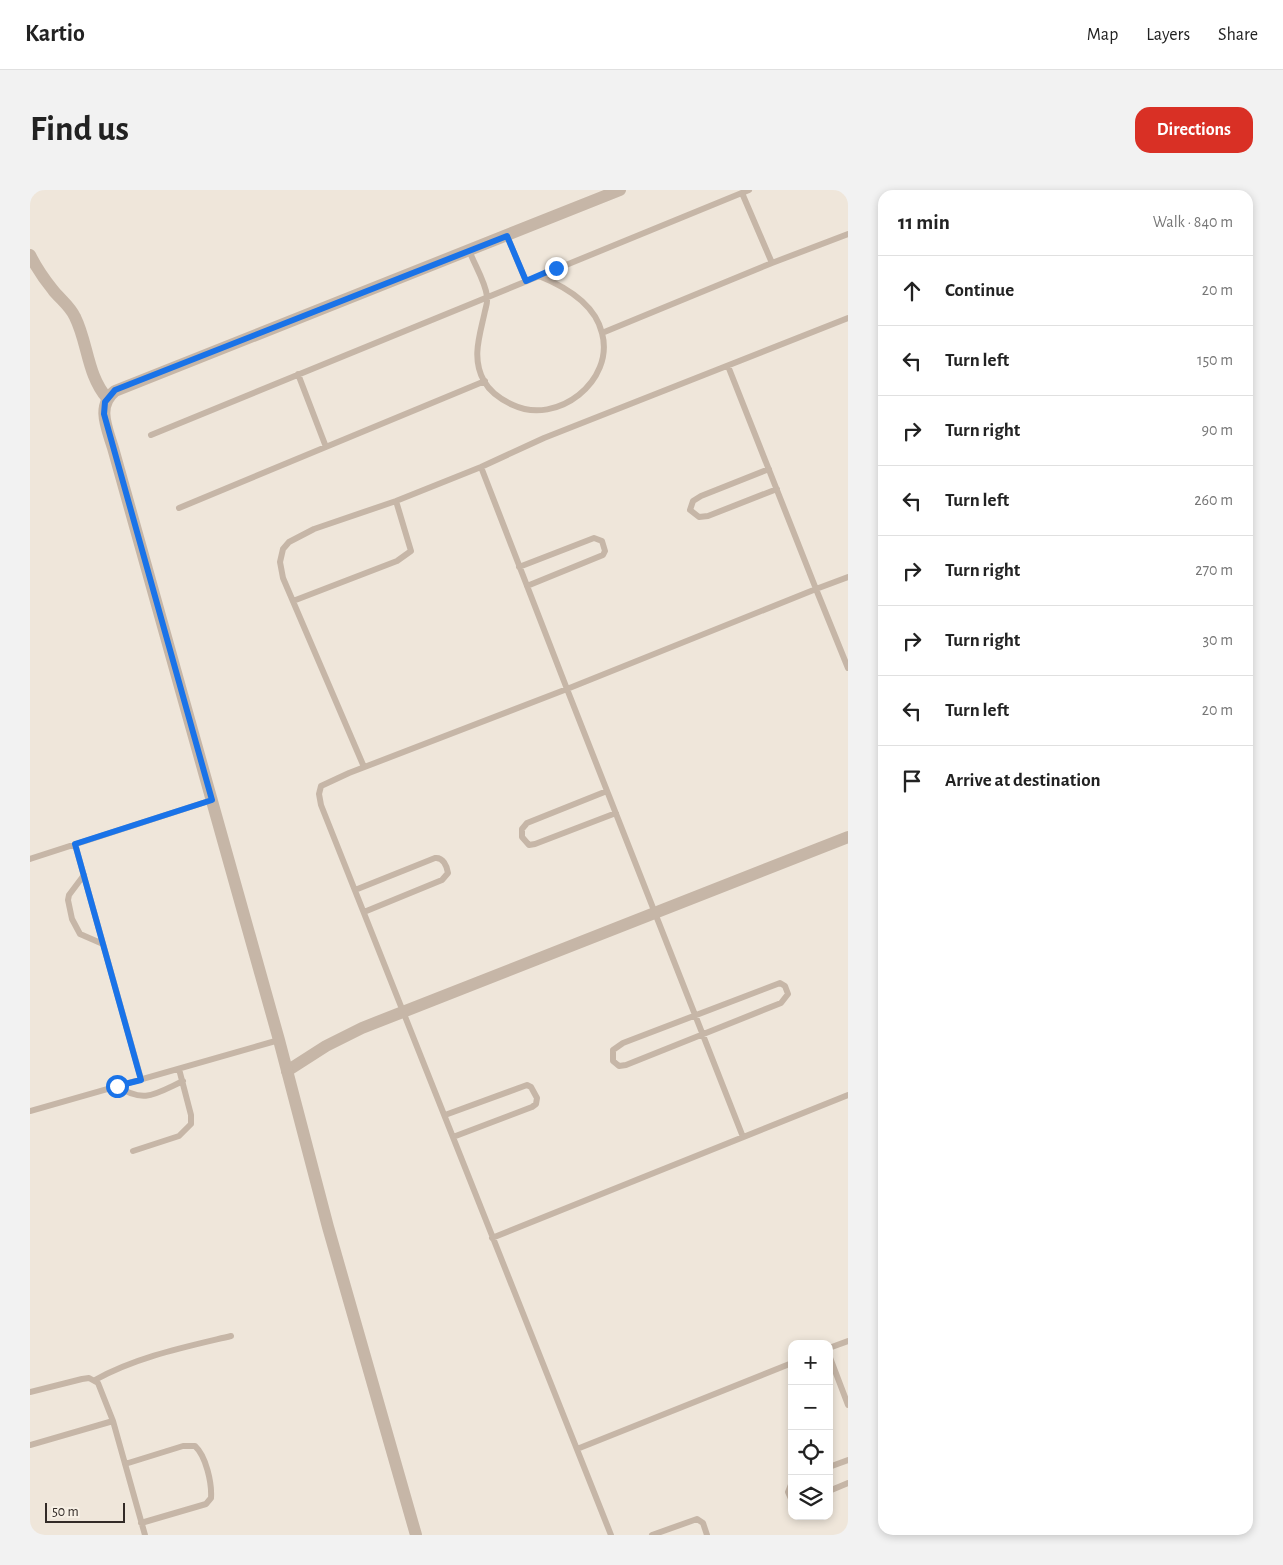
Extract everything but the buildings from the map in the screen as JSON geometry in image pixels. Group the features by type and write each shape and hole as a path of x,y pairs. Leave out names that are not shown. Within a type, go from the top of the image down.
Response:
{"street":[{"path":"416,1535 328,1227 279,1040 104,414 107,398 115,390 620,190"},
{"path":"30,255 52,289 74,316 86,345 92,373 98,388 107,398"},
{"path":"287,1071 341,1038 404,1011 848,837"}],"lane":[{"path":"151,434 746,191 772,263"},
{"path":"602,332 848,234"},
{"path":"507,236 526,281"},
{"path":"469,250 488,297 477,340 477,354 485,382 499,397 517,407 540,410 563,404 581,394 596,375 602,351 602,332 581,301 569,291 539,276"},
{"path":"364,767 284,578 280,562 286,545 314,529 396,501 481,467 544,438 848,318"},
{"path":"728,366 848,668"},
{"path":"298,374 326,447"},
{"path":"179,508 485,382"},
{"path":"481,467 743,1137"},
{"path":"770,469 702,496 693,501 690,510 695,516 708,516 777,489"},
{"path":"293,601 397,561 412,551 396,501"},
{"path":"519,567 594,538 602,540 605,551 603,555 527,586"},
{"path":"611,1535 492,1238 319,794 325,783 364,767 567,689 848,577"},
{"path":"607,791 527,823 522,829 522,837 529,845 534,844 616,813"},
{"path":"30,859 212,800"},
{"path":"75,844 141,1080"},
{"path":"355,890 435,858 440,859 446,866 448,873 442,880 364,912"},
{"path":"84,875 68,900 72,920 80,934 103,944"},
{"path":"776,984 783,984 787,989 788,997 781,1003 703,1035 626,1065 616,1064 612,1058 613,1050 623,1044 776,984"},
{"path":"30,1111 279,1040"},
{"path":"133,1151 179,1136 191,1124 191,1115 179,1069"},
{"path":"117,1086 132,1096 140,1097 159,1092 183,1081"},
{"path":"445,1115 527,1085 531,1087 537,1098 536,1104 532,1107 453,1137"},
{"path":"492,1238 848,1095"},
{"path":"30,1392 82,1379 94,1380 121,1367 185,1347 231,1336"},
{"path":"833,1347 848,1341"},
{"path":"577,1449 788,1365"},
{"path":"833,1365 848,1404"},
{"path":"94,1380 103,1391 113,1421 145,1535"},
{"path":"30,1445 113,1421"},
{"path":"125,1464 183,1446 195,1446 200,1452 210,1484 211,1498 206,1504 141,1523"},
{"path":"833,1466 848,1460"},
{"path":"833,1489 848,1483"},
{"path":"652,1535 697,1519 703,1523 707,1535"}],"route":[{"path":"117,1086 141,1080 75,844 212,800 104,414 107,398 115,390 507,236 526,281 556,268"}]}
